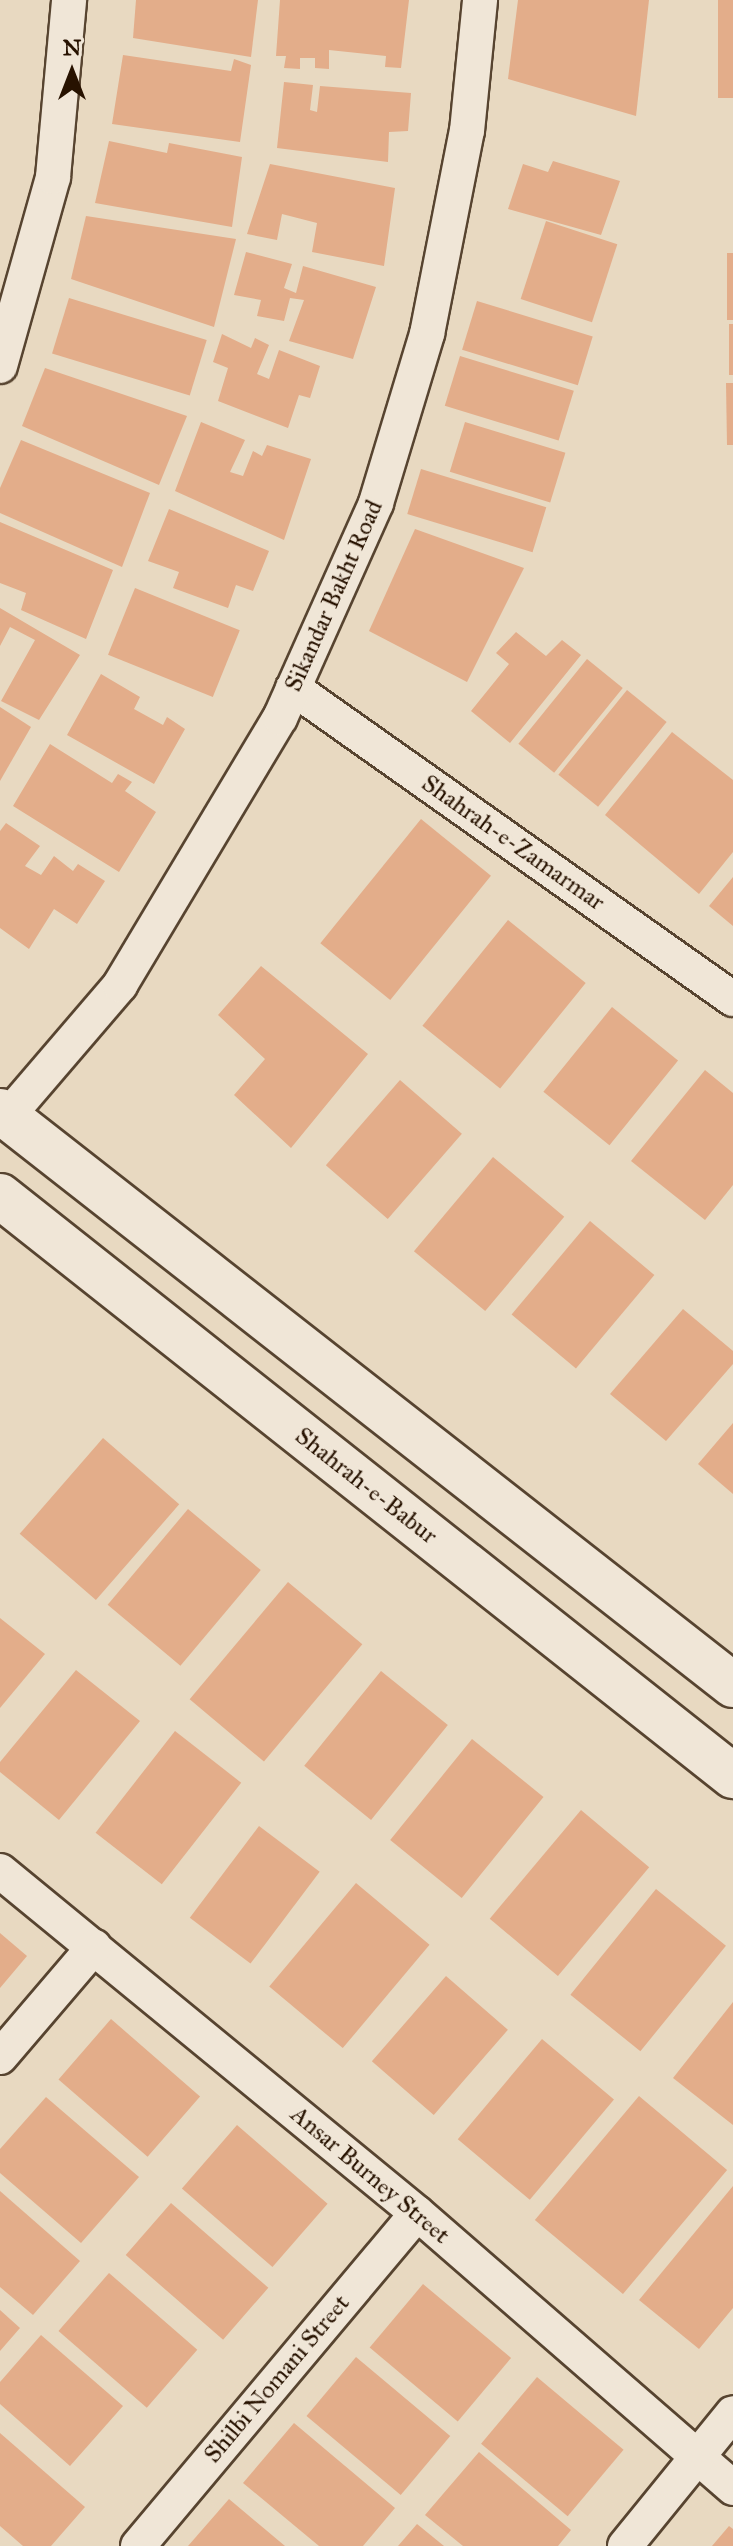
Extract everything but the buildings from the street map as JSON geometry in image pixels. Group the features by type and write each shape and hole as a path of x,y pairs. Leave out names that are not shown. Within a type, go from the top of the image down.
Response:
{"main road":[{"path":"3,1114 733,1685"},
{"name":"Shahrah-e-Babur","path":"0,1196 733,1776"}],"street":[{"path":"0,366 53,177 69,0"},
{"name":"Sikandar Bakht Road","path":"3,1114 120,985 280,718 376,503 427,334 467,131 480,0"},
{"name":"Shahrah-e-Zamarmar","path":"293,688 733,999"},
{"name":"Ansar Burney Street","path":"0,1871 417,2213 733,2488"},
{"path":"0,2057 94,1947"},
{"name":"Shilbi Nomani Street","path":"138,2546 417,2213"},
{"path":"625,2546 733,2413"}]}
